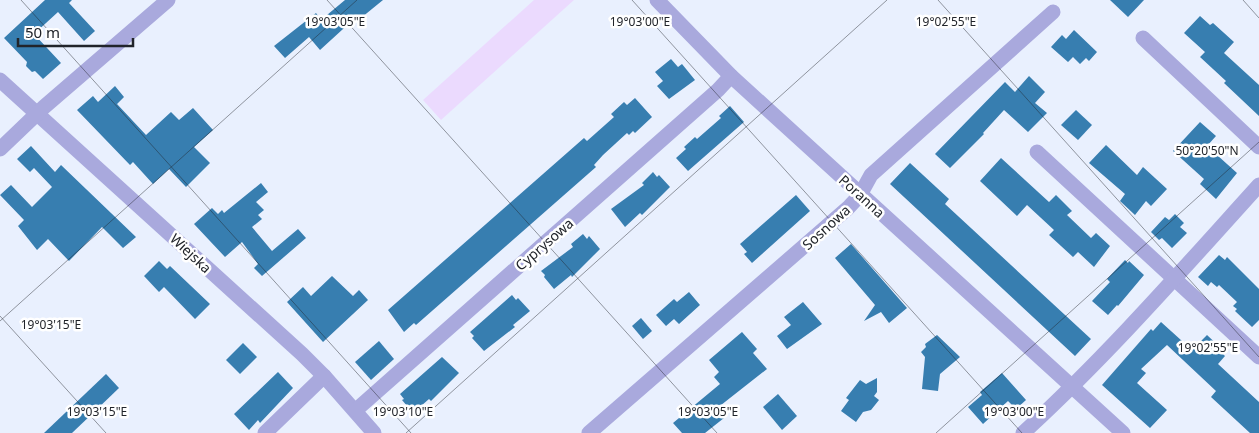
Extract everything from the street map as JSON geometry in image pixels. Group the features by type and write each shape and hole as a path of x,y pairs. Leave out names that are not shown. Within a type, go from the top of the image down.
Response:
{"street":[{"path":"0,149 36,114 168,0"},
{"name":"Poranna","path":"657,0 731,76 1123,433"},
{"name":"Sosnowa","path":"589,433 860,195 871,176 1053,12"},
{"path":"1143,38 1259,147"},
{"name":"Cyprysowa","path":"356,410 710,97 731,76"},
{"name":"Wiejska","path":"0,80 324,376 356,410 374,433"},
{"path":"1036,152 1259,357"},
{"path":"1023,433 1072,386 1174,280 1259,185"},
{"path":"265,433 324,376"}],"shaded area":[{"path":"534,0 574,0 441,120 423,100"}],"building":[{"path":"45,0 72,0 69,3 95,31 84,41 58,12 34,34 61,63 43,79 26,66 27,62 4,38"},
{"path":"345,0 383,0 356,22 354,19 320,50 309,37 285,58 274,46 316,13 321,20"},
{"path":"1110,0 1144,0 1128,17"},
{"path":"1200,16 1210,25 1213,23 1234,42 1224,53 1259,85 1259,116 1200,57 1205,52 1184,33"},
{"path":"1074,30 1097,52 1089,61 1086,58 1080,64 1073,57 1068,62 1051,47 1062,35 1066,39"},
{"path":"671,59 678,67 682,64 695,80 669,99 657,86 663,81 655,72"},
{"path":"1029,76 1045,92 1035,103 1047,113 1028,132 1004,110 984,134 950,168 935,154 1005,82 1015,92"},
{"path":"115,86 124,97 117,104 146,135 171,112 179,120 193,108 213,130 194,147 210,163 186,187 169,169 153,184 133,162 130,165 77,110 93,96 98,102"},
{"path":"635,98 652,117 635,133 633,131 629,135 627,133 603,155 594,165 596,167 416,325 414,323 404,332 388,310 584,138 587,141 614,117 611,114 624,102 627,105"},
{"path":"730,106 744,122 688,171 676,158 695,137 697,139 721,118 719,116"},
{"path":"1076,110 1092,125 1078,140 1061,125"},
{"path":"1200,122 1216,136 1207,146 1237,173 1216,199 1200,184 1204,179 1173,151"},
{"path":"1106,145 1137,175 1143,167 1167,189 1151,206 1146,201 1135,215 1120,201 1125,194 1089,163"},
{"path":"31,146 55,172 61,165 136,237 123,248 102,227 69,261 48,239 37,250 18,226 24,220 0,195 11,185 32,207 52,187 34,168 30,172 17,159"},
{"path":"1001,158 1049,202 1056,195 1072,211 1067,215 1091,238 1096,233 1110,246 1094,267 1078,252 1073,257 1049,235 1054,230 1027,205 1017,216 980,181"},
{"path":"910,163 949,199 945,204 1091,339 1075,356 890,184"},
{"path":"653,172 657,177 659,175 670,187 642,215 640,213 625,227 611,209 644,185 642,183"},
{"path":"261,183 268,192 256,202 264,210 258,215 262,219 252,227 272,251 298,229 306,238 262,276 254,268 258,264 242,242 225,257 194,224 212,208 218,214 222,210 224,213"},
{"path":"796,195 810,211 752,263 744,254 747,252 740,244"},
{"path":"1175,214 1184,223 1180,227 1187,233 1172,248 1162,238 1159,240 1151,232 1165,217 1169,220"},
{"path":"583,234 587,239 589,236 600,249 572,277 571,275 554,289 541,271 573,247 571,244"},
{"path":"851,244 907,308 889,323 881,312 864,321 875,305 835,258"},
{"path":"1219,255 1225,260 1227,257 1259,289 1259,320 1252,327 1235,311 1237,309 1233,306 1237,302 1219,285 1217,287 1211,282 1208,286 1198,277"},
{"path":"1125,260 1128,263 1129,261 1144,275 1108,315 1092,301 1110,282 1107,279"},
{"path":"159,261 167,269 170,266 210,304 195,319 164,287 159,292 144,276"},
{"path":"332,276 353,296 359,290 368,300 323,342 287,302 303,287 311,296"},
{"path":"689,292 700,305 679,324 674,319 666,326 656,315 674,299 677,302"},
{"path":"512,295 516,300 518,298 530,311 513,325 515,327 484,351 472,338 474,336 470,332"},
{"path":"803,302 822,324 787,349 777,336 791,325 784,317"},
{"path":"641,318 652,331 643,339 632,326"},
{"path":"1161,322 1192,350 1207,335 1224,351 1222,353 1225,356 1218,364 1259,402 1259,433 1250,433 1211,397 1216,391 1167,345 1141,369 1146,373 1137,383 1167,410 1150,428 1102,385 1151,329 1153,331"},
{"path":"742,332 757,349 753,353 767,369 716,409 724,418 705,433 682,433 673,423 720,384 714,377 719,372 709,360"},
{"path":"937,335 960,357 940,374 938,391 922,389 925,357 921,352 926,347 925,344"},
{"path":"379,341 394,359 371,380 355,362"},
{"path":"243,343 257,357 240,374 226,360"},
{"path":"442,357 459,373 431,401 429,399 413,413 402,400 404,399 400,394"},
{"path":"278,372 293,388 260,423 258,420 249,430 234,414"},
{"path":"1002,373 1026,400 1016,409 1008,401 983,424 968,407 982,395 980,392"},
{"path":"106,374 119,388 72,433 44,433"},
{"path":"877,378 877,392 874,396 879,400 871,410 863,412 856,422 841,411 849,400 846,398 860,380 866,384"},
{"path":"778,394 797,416 782,430 763,407"}]}
